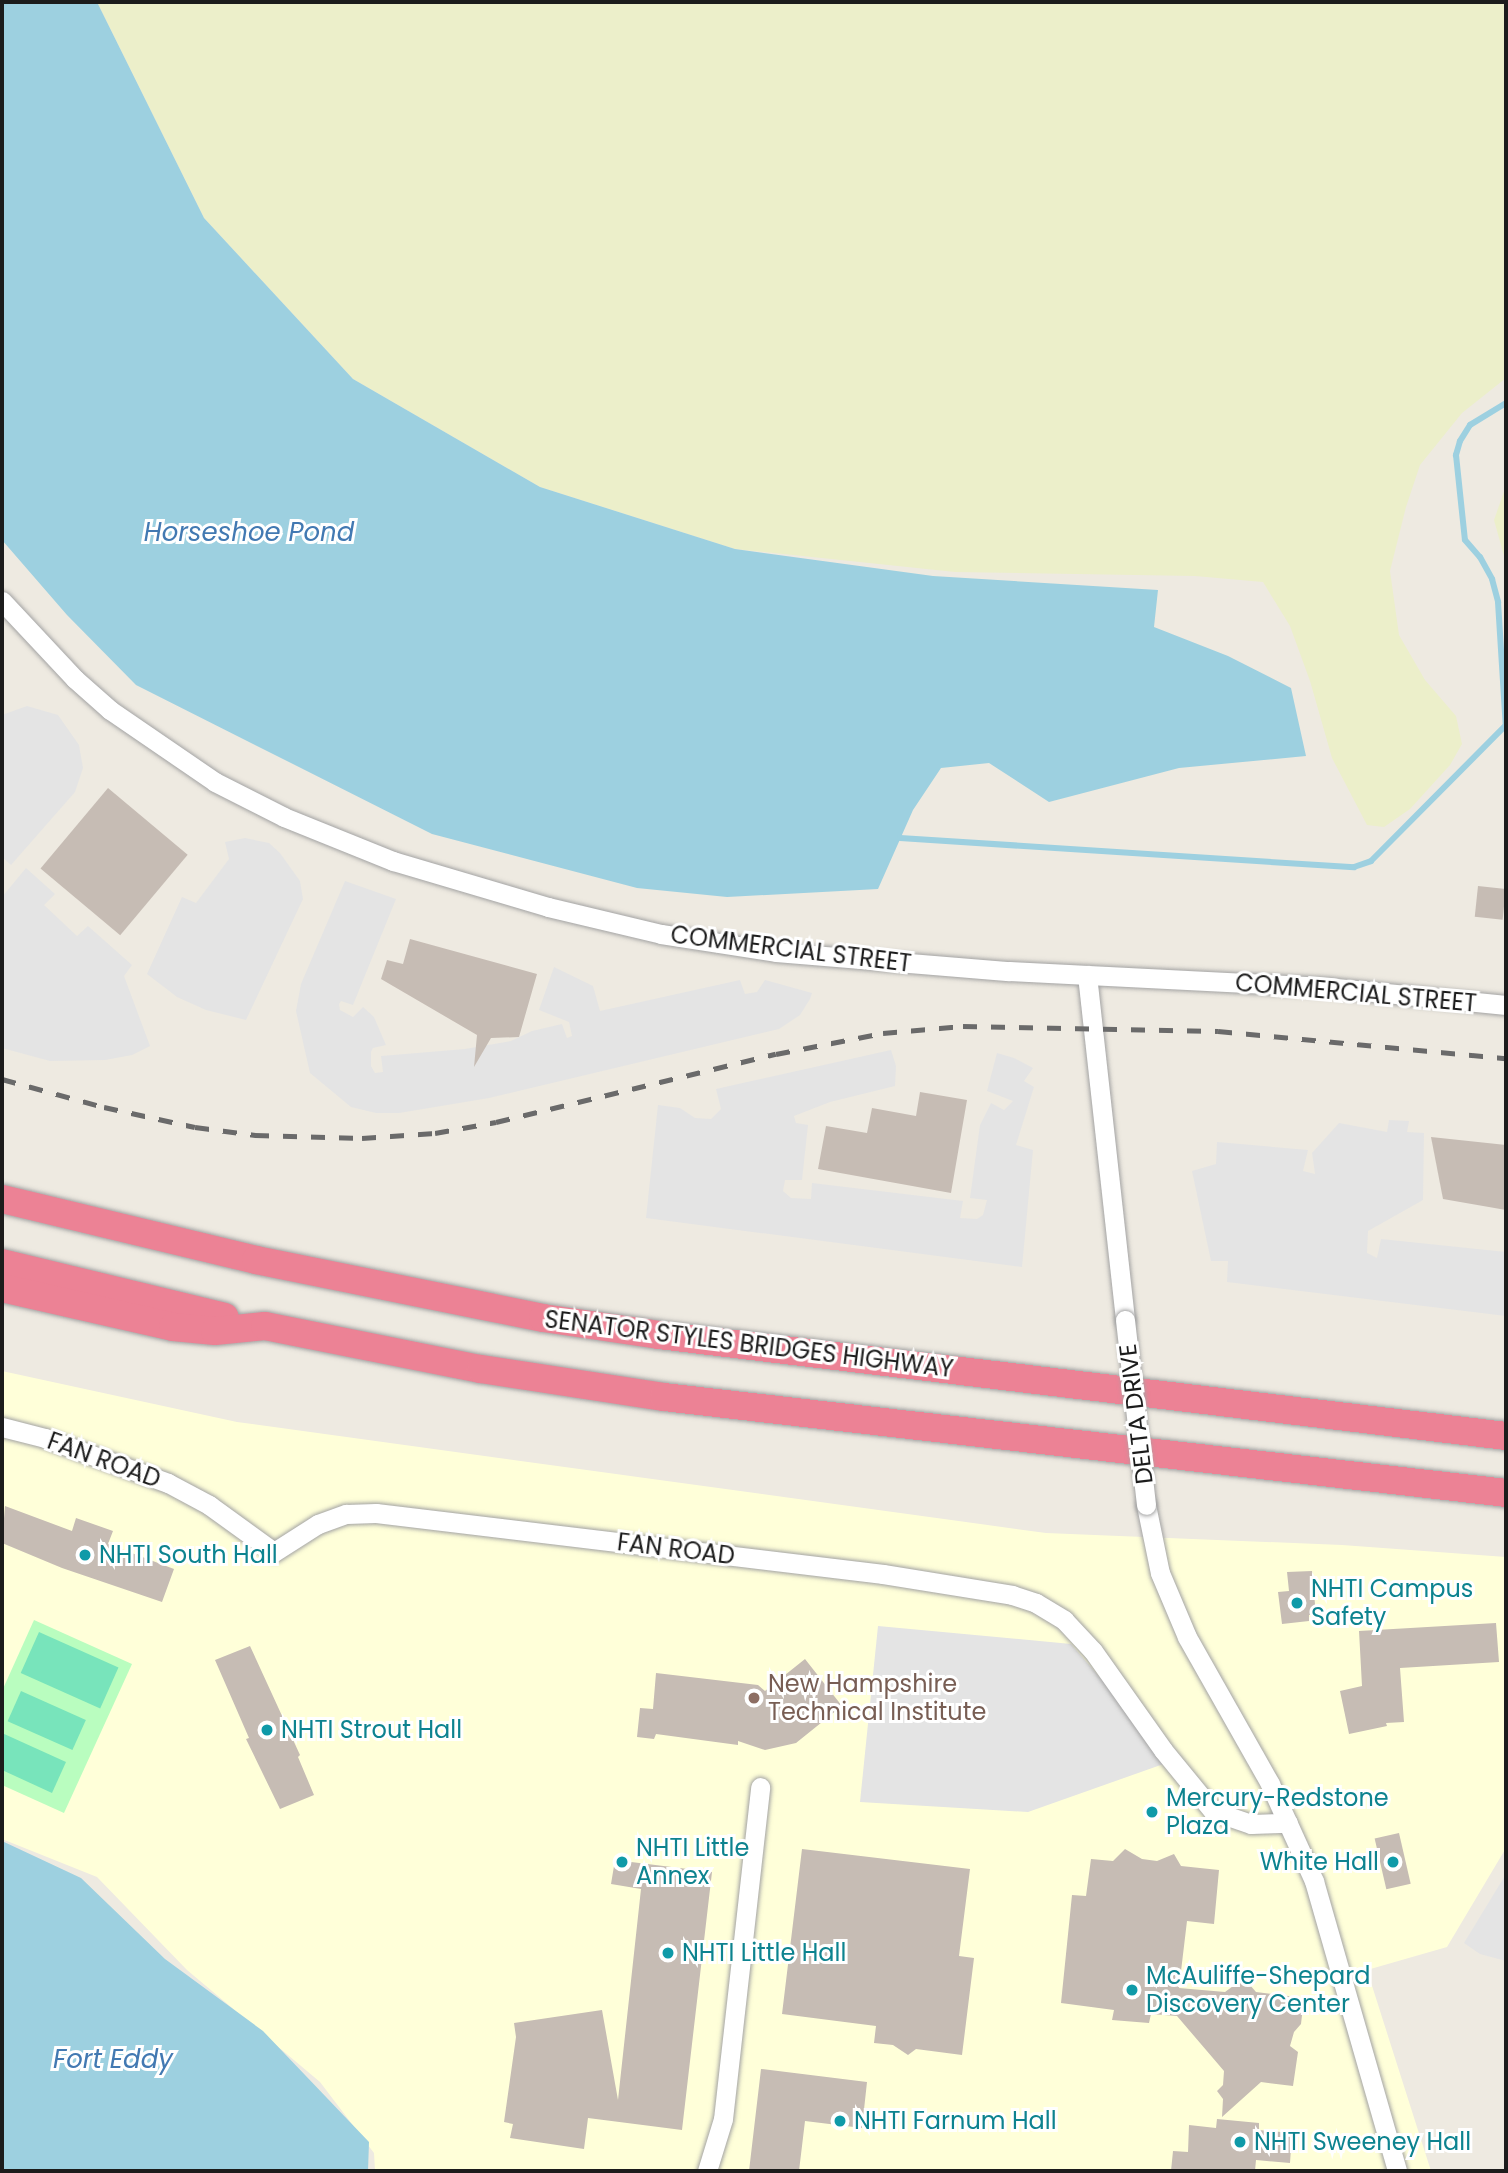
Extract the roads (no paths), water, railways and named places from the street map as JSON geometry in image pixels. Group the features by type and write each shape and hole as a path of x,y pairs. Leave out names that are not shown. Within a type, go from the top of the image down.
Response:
{"highway":[{"path":"2,1181 34,1191 102,1222"},
{"name":"SENATOR STYLES BRIDGES HIGHWAY","path":"2,1199 256,1260 543,1318 659,1335 1506,1436"},
{"path":"2,1263 97,1288 265,1326 481,1369 664,1397 1506,1493"},
{"path":"2,1288 173,1327 215,1331 265,1326"}],"street":[{"name":"COMMERCIAL STREET","path":"2,601 50,654 110,710 191,769 284,817 393,862 548,907 687,938 776,952 1087,975 1326,987 1506,1005"},
{"name":"DELTA DRIVE","path":"1087,975 1146,1505 1160,1573 1187,1637 1288,1823 1317,1893 1397,2171"},
{"name":"FAN ROAD","path":"2,1427 45,1438 168,1483 209,1505 274,1552 318,1524 346,1514 376,1513 883,1574 1012,1595 1036,1603 1063,1620 1093,1651 1163,1750 1213,1811 1251,1824 1288,1823"},
{"path":"707,2171 723,2119 760,1787"}],"water":[{"name":"Horseshoe Pond","path":"2,2 97,2 204,218 353,379 540,487 735,549 933,576 1158,590 1154,627 1228,656 1291,688 1306,756 1179,768 1049,802 989,763 941,768 913,810 878,889 727,897 637,888 432,834 136,685 67,615 2,540"},
{"name":"Fort Eddy","path":"2,1841 81,1878 165,1959 263,2031 369,2142 368,2171 2,2171"}],"waterway":[{"path":"1506,403 1470,425 1460,441 1456,455 1465,540 1480,557 1492,579 1498,602 1506,728"},
{"path":"900,838 1354,867 1371,861 1505,726"}],"railway":[{"path":"2,1079 104,1107 195,1127 255,1135 362,1138 435,1133 496,1122 776,1054 883,1033 963,1026 1218,1031 1506,1058"}],"place":[{"name":"NHTI South Hall","path":"85,1555"},
{"name":"NHTI Campus Safety","path":"1297,1603"},
{"name":"New Hampshire Technical Institute","path":"754,1698"},
{"name":"NHTI Strout Hall","path":"267,1730"},
{"name":"Mercury-Redstone Plaza","path":"1152,1812"},
{"name":"NHTI Little Annex","path":"622,1862"},
{"name":"White Hall","path":"1393,1862"},
{"name":"NHTI Little Hall","path":"668,1953"},
{"name":"McAuliffe-Shepard Discovery Center","path":"1132,1990"},
{"name":"NHTI Farnum Hall","path":"840,2121"},
{"name":"NHTI Sweeney Hall","path":"1240,2142"}]}
